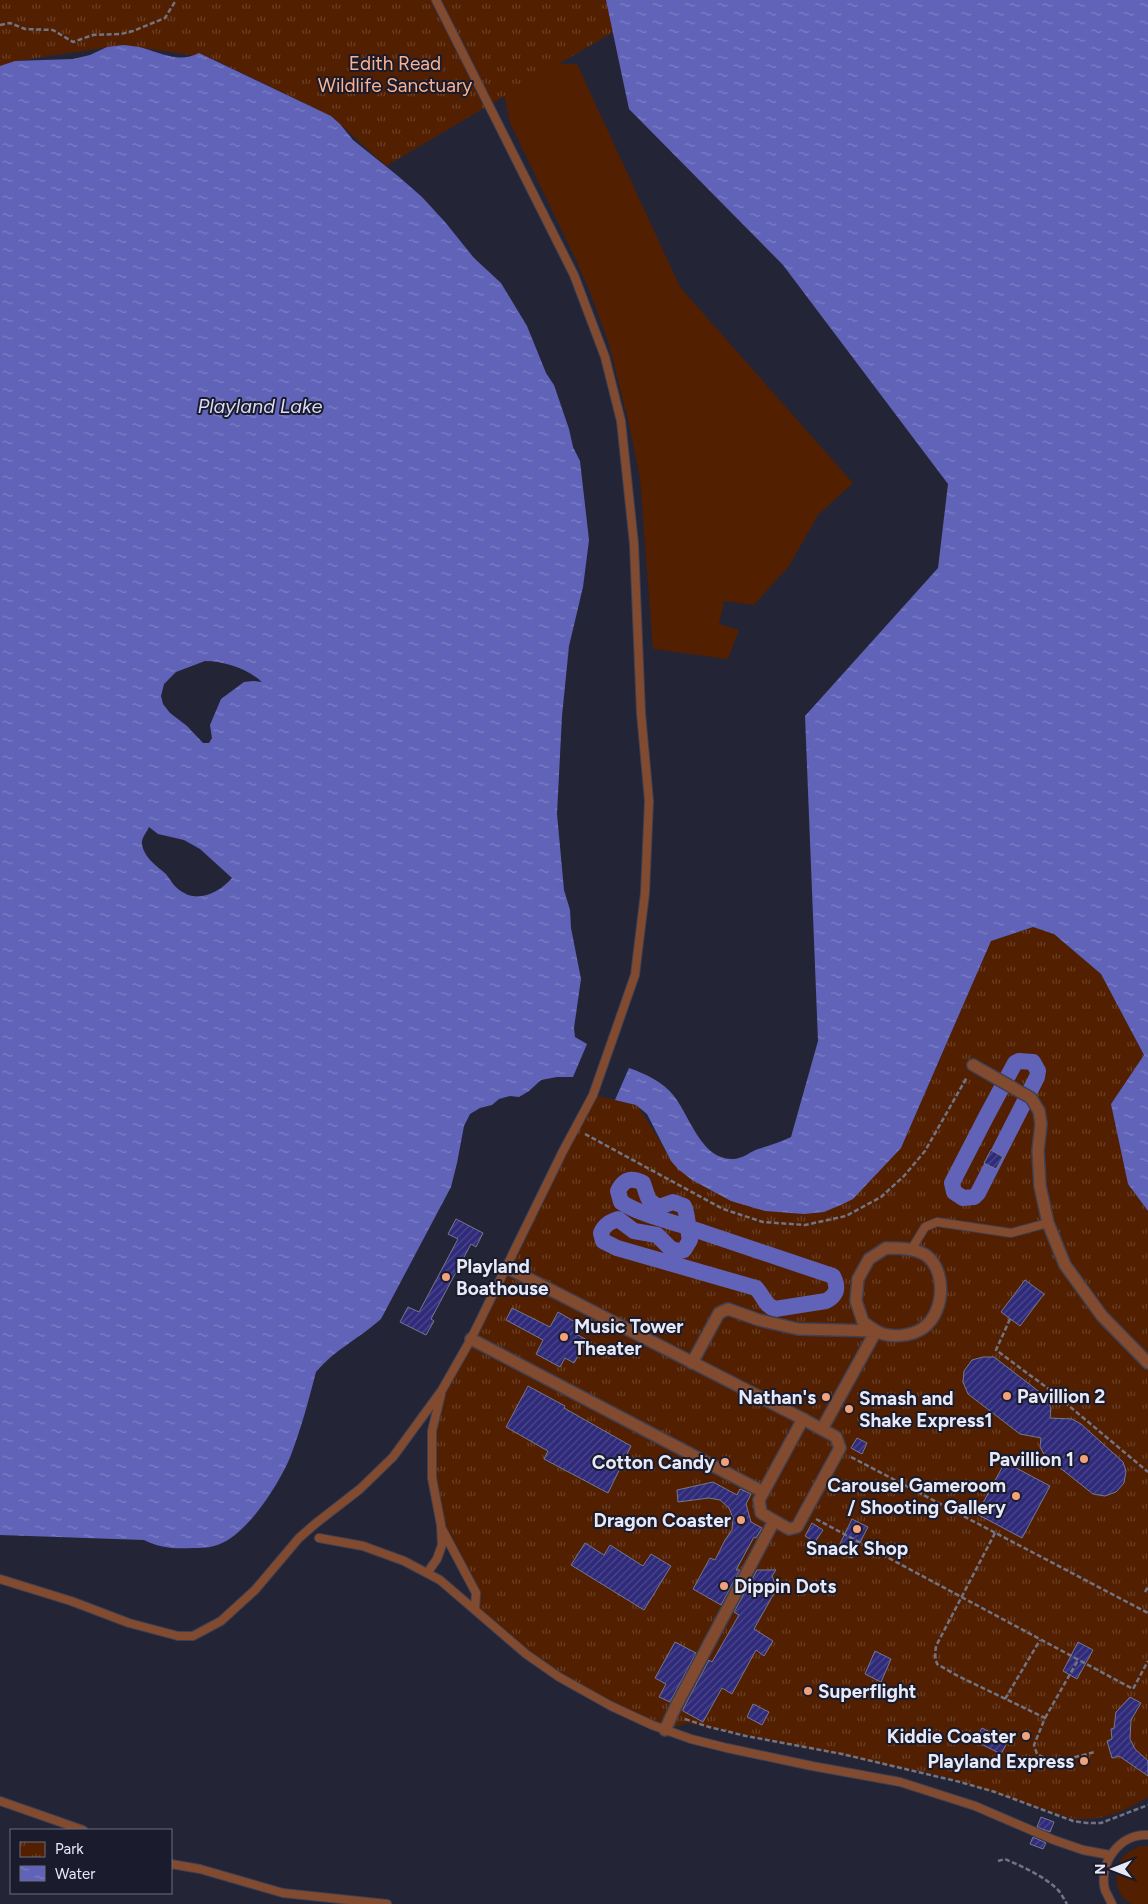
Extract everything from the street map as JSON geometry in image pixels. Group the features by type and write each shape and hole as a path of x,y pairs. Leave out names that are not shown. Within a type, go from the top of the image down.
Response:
{"street":[{"path":"973,1065 1031,1098 1039,1111 1041,1124 1038,1151 1040,1186 1048,1223 1065,1265 1102,1316 1148,1363"},
{"path":"886,1248 906,1248 926,1256 940,1276 940,1300 932,1317 921,1330 901,1336 881,1334 876,1331 863,1322 856,1301 858,1279 868,1259 886,1248"},
{"path":"506,1268 822,1429 836,1437 840,1448 796,1527 790,1529 761,1513 759,1500 802,1419"},
{"path":"692,1363 719,1313 728,1309 759,1320 798,1329 876,1331"},
{"path":"822,1429 876,1331"},
{"path":"471,1340 763,1492"},
{"path":"665,1730 774,1521"}],"lane":[{"path":"0,1579 129,1623 168,1634 193,1636 220,1621 255,1590 299,1538 314,1524 360,1489 393,1457 442,1390 471,1340 574,1129 593,1095 635,975 645,893 649,801 641,713 634,544 621,421 605,357 574,275 436,0"},
{"path":"911,1250 926,1227 937,1222 1011,1233 1048,1223"},
{"path":"427,1573 438,1558 442,1545 441,1526 432,1478 432,1431 442,1390"},
{"path":"441,1526 476,1594 475,1609"},
{"path":"319,1538 363,1546 404,1561 440,1580 526,1654 559,1676 611,1706 665,1730 728,1748 900,1782 975,1806 1054,1840 1083,1850 1110,1855"},
{"path":"0,1801 80,1829"},
{"path":"1112,1904 1105,1890 1104,1872 1110,1855 1123,1841 1141,1834 1148,1835"},
{"path":"172,1864 200,1869 283,1893 386,1904"}],"path":[{"path":"0,25 10,23 25,29 53,30 73,42 93,35 121,34 133,31 165,18 176,0"},
{"path":"574,1129 723,1209 763,1222 805,1226 846,1216 881,1197 904,1176 925,1151 973,1065"},
{"path":"1010,1319 996,1350 1057,1396 1148,1472"},
{"path":"838,1450 1148,1613"},
{"path":"804,1513 1133,1689 1148,1661"},
{"path":"994,1532 936,1646 937,1664 1045,1718"},
{"path":"1145,1592 1148,1587"},
{"path":"1005,1699 1040,1640"},
{"path":"1078,1660 1045,1718 1034,1745 1037,1754 1056,1762 1095,1752"},
{"path":"998,1861 1005,1859 1038,1877 1059,1891 1067,1904"}],"green space":[{"name":"Edith Read Wildlife Sanctuary","path":"0,0 606,0 613,32 386,166 331,116 211,58 123,45 16,61 0,73"},
{"path":"556,64 577,64 680,287 853,483 818,515 789,566 754,605 724,601 719,624 739,630 728,659 653,649 640,478 628,420 608,341 576,260 510,123 504,95"},
{"path":"1033,927 1054,934 1101,974 1144,1055 1111,1104 1128,1184 1148,1211 1148,1797 1120,1812 1091,1819 1070,1818 947,1777 688,1723 665,1730 652,1725 526,1654 475,1609 475,1593 441,1525 436,1503 432,1431 442,1390 593,1095 637,1105 671,1161 692,1180 901,1148 991,941"},
{"path":"1140,1846 1148,1846 1148,1904 1132,1904 1122,1896 1117,1883 1117,1876 1123,1857"}],"water":[{"path":"606,0 1148,0 1148,1211 1128,1184 1111,1104 1144,1055 1101,974 1054,934 1033,927 991,941 901,1148 853,1199 824,1212 804,1214 765,1211 731,1201 692,1180 678,1169 671,1161 647,1114 636,1105 615,1100 629,1068 654,1079 670,1091 680,1104 704,1145 722,1157 740,1158 791,1137 818,1041 805,716 938,568 948,484 783,265 629,109"},
{"name":"Playland Lake","path":"136,46 164,55 178,57 192,56 199,53 331,116 353,140 422,197 474,258 501,283 527,326 546,373 554,385 573,447 580,461 589,540 583,587 569,646 562,716 557,814 564,890 570,910 571,928 581,979 574,1028 575,1037 587,1044 573,1077 541,1080 519,1097 510,1096 499,1099 492,1105 480,1108 470,1114 464,1126 451,1187 381,1319 331,1357 316,1372 291,1455 279,1480 260,1508 238,1533 226,1541 203,1548 167,1547 144,1540 0,1535 0,66 15,61 73,59 90,55 107,47","holes":["205,661 220,662 235,667 250,673 262,682 244,682 221,699 210,725 212,738 209,743 203,743 187,726 170,713 163,704 161,696 164,684 176,672","149,827 158,834 184,840 200,849 232,878 220,889 207,895 192,896 185,893 176,887 145,853 142,842"]}],"building":[{"path":"991,1150 1003,1157 996,1169 984,1163"},
{"name":"Playland Boathouse","path":"456,1219 483,1233 476,1247 471,1244 431,1319 434,1321 426,1335 400,1322 408,1307 419,1312 458,1239 448,1234"},
{"path":"1025,1280 1044,1294 1020,1326 1001,1312"},
{"name":"Music Tower Theater","path":"512,1308 550,1327 558,1312 582,1326 578,1335 587,1340 574,1363 565,1358 560,1367 536,1354 543,1340 506,1320"},
{"path":"994,1357 1046,1397 1051,1408 1050,1418 1072,1419 1081,1424 1123,1462 1126,1471 1124,1483 1116,1492 1105,1496 1093,1494 1045,1456 1040,1447 1041,1438 1020,1434 968,1394 963,1382 964,1371 972,1360"},
{"path":"528,1386 631,1446 608,1493 544,1459 548,1451 506,1427"},
{"path":"857,1438 867,1443 862,1454 851,1448"},
{"name":"Carousel Gameroom / Shooting Gallery","path":"1005,1462 1050,1486 1022,1538 977,1514"},
{"name":"Dragon Coaster","path":"713,1482 737,1495 740,1489 751,1494 746,1504 751,1522 762,1528 756,1538 754,1537 736,1570 740,1570 721,1605 693,1589 710,1558 715,1560 732,1530 733,1518 729,1508 720,1500 709,1498 678,1502 677,1490"},
{"path":"852,1519 868,1527 852,1558 837,1550"},
{"path":"812,1523 823,1530 815,1542 805,1536"},
{"path":"585,1543 604,1555 610,1545 643,1566 651,1554 671,1566 644,1610 571,1565"},
{"path":"757,1570 776,1570 772,1576 777,1588 754,1629 773,1641 764,1656 756,1650 732,1694 722,1688 703,1722 683,1711 683,1709 709,1660 712,1662 739,1615 734,1612"},
{"path":"675,1642 696,1653 670,1702 659,1697 666,1684 655,1678"},
{"path":"1078,1642 1093,1650 1077,1679 1063,1671"},
{"path":"875,1651 891,1659 881,1682 865,1674"},
{"path":"1130,1697 1141,1703 1131,1720 1130,1739 1135,1749 1148,1761 1148,1776 1119,1756 1112,1758 1107,1741 1112,1739 1111,1729 1114,1728 1116,1712"},
{"path":"753,1704 769,1712 762,1725 747,1717"},
{"path":"982,1728 1008,1741 1001,1754 975,1741"},
{"path":"1041,1817 1054,1822 1050,1832 1037,1827"},
{"path":"1033,1837 1046,1843 1043,1849 1030,1844"}],"waterway":[{"path":"1019,1061 1033,1062 1038,1071 1037,1077 978,1193 974,1197 963,1198 954,1192 952,1183 1015,1063 1019,1061"},
{"path":"617,1248 603,1241 601,1233 608,1224 618,1219 634,1231 657,1235 670,1248 677,1251 684,1250 690,1240 688,1231 688,1227 688,1223 687,1215 684,1206 673,1202 659,1207 655,1205 648,1198 643,1183 635,1180 628,1180 618,1191 621,1202 629,1207 654,1217 681,1225 690,1228 833,1276 836,1291 826,1301 775,1309 766,1303 756,1288 617,1248"}],"place":[{"name":"Playland Boathouse","path":"446,1277"},
{"name":"Music Tower Theater","path":"564,1337"},
{"name":"Pavillion 2","path":"1007,1396"},
{"name":"Nathan's","path":"826,1397"},
{"name":"Smash and Shake Express1","path":"849,1409"},
{"name":"Pavillion 1","path":"1084,1459"},
{"name":"Cotton Candy","path":"725,1462"},
{"name":"Carousel Gameroom / Shooting Gallery","path":"1016,1496"},
{"name":"Dragon Coaster","path":"741,1520"},
{"name":"Snack Shop","path":"857,1529"},
{"name":"Dippin Dots","path":"724,1586"},
{"name":"Superflight","path":"808,1691"},
{"name":"Kiddie Coaster","path":"1026,1736"},
{"name":"Playland Express","path":"1084,1761"}]}
